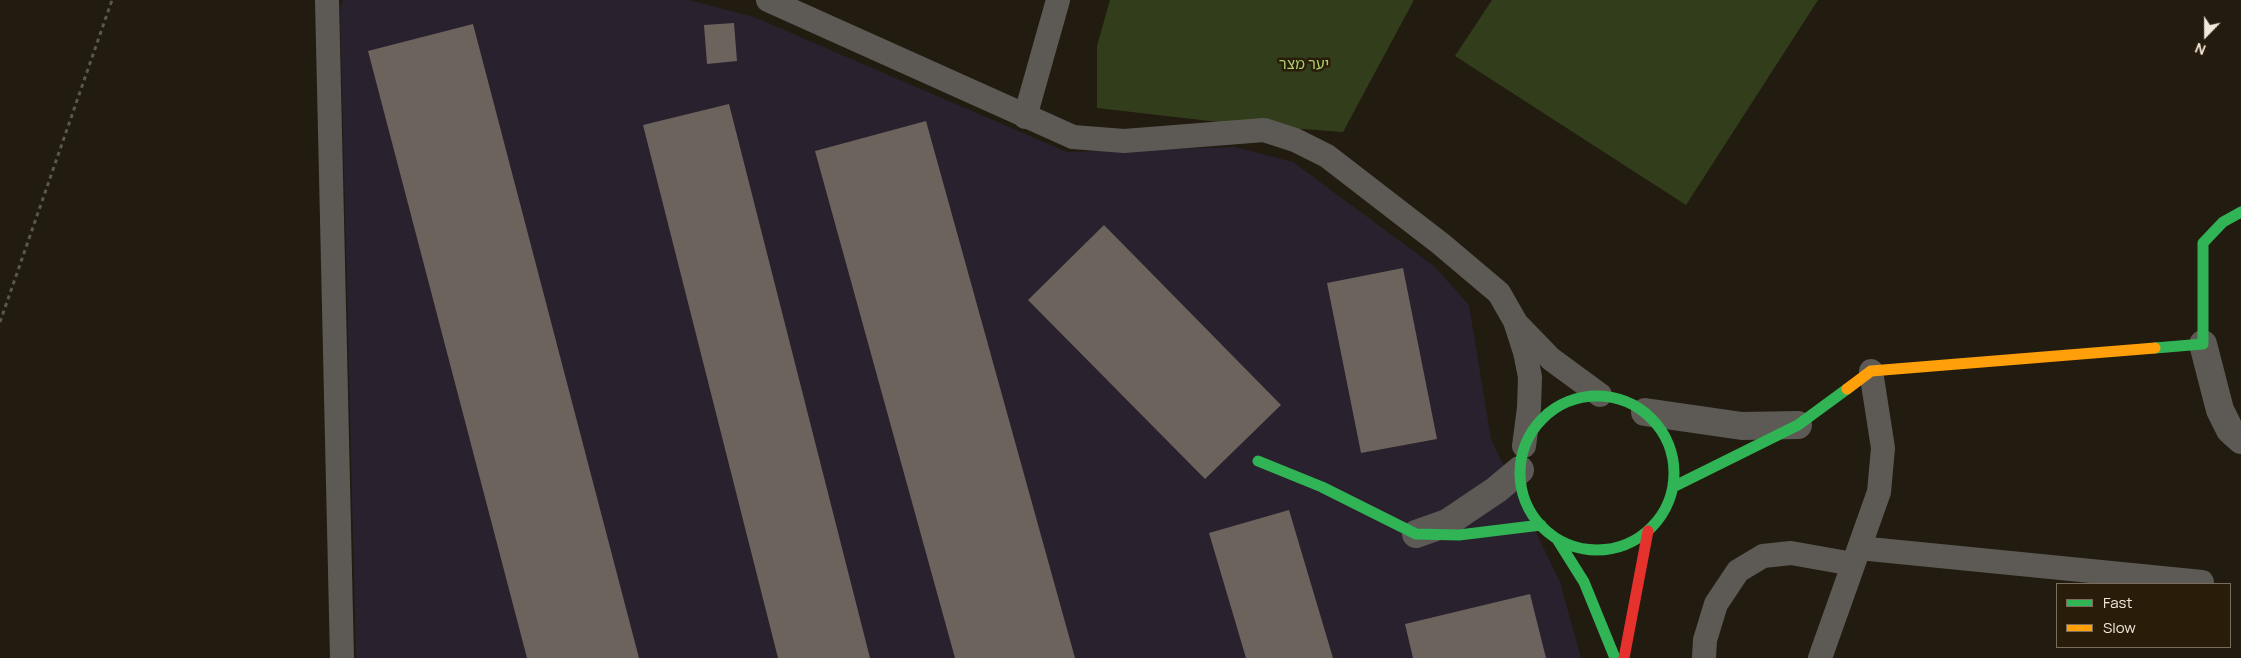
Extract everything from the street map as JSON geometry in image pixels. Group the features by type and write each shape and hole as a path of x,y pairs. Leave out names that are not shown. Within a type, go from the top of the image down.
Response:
{"street":[{"path":"2241,212 2223,222 2203,243 2203,344 2220,410 2230,430 2241,440"},
{"path":"1674,487 1798,424 1871,371 2203,344"},
{"path":"1416,534 1446,523 1496,490 1522,458 1533,429 1546,414 1563,403 1581,397 1600,395 1624,400 1645,412 1660,428 1670,446 1674,466 1674,487 1664,511 1648,531 1627,544 1604,549 1580,548 1558,539 1541,526 1529,509 1522,490 1522,458"},
{"path":"1645,412 1742,426 1798,424"},
{"path":"1258,461 1322,487 1416,534 1459,535 1541,526"},
{"path":"1624,658 1648,531"},
{"path":"1558,539 1584,582 1615,658"}],"lane":[{"path":"327,0 342,658"},
{"path":"768,0 1073,137 1124,141 1264,130 1295,140 1327,156 1483,278 1499,293 1515,321 1525,352 1530,377 1529,408 1522,458"},
{"path":"1025,117 1058,0"},
{"path":"1515,321 1551,359 1600,395"},
{"path":"1820,658 1880,492 1882,448 1871,371"},
{"path":"1704,658 1705,640 1716,604 1738,571 1763,556 1792,553 1856,556 2202,582"}],"path":[{"path":"0,322 112,0"}],"shaded area":[{"path":"343,0 689,0 754,17 1067,152 1235,147 1293,162 1435,267 1469,305 1491,439 1560,582 1581,658 356,658 340,9"}],"green space":[{"name":"יער מצר","path":"1110,0 1414,0 1343,132 1236,124 1097,108 1097,46"},
{"path":"1492,0 1818,0 1686,205 1455,56"}],"building":[{"path":"734,23 737,61 707,64 704,25"},
{"path":"473,24 639,658 527,658 368,51"},
{"path":"729,104 870,658 778,658 643,125"},
{"path":"926,121 1075,658 955,658 815,151"},
{"path":"1104,225 1281,405 1205,479 1028,300"},
{"path":"1403,268 1437,439 1361,453 1327,283"},
{"path":"1289,510 1333,658 1246,658 1209,533"},
{"path":"1530,594 1546,658 1413,658 1405,624"}],"traffic: fast":[{"path":"2155,348 2203,344 2203,243 2223,222 2241,212"},
{"path":"1673,487 1798,425 1847,389"},
{"path":"1597,396 1626,402 1640,409 1651,419 1661,430 1668,444 1674,473 1668,502 1661,516 1651,527 1640,537 1626,544 1597,550 1568,544 1554,537 1543,527 1533,516 1526,502 1520,473 1526,444 1533,430 1543,419 1554,409 1568,402 1597,396"},
{"path":"1258,461 1322,487 1416,534 1459,535 1541,525"},
{"path":"1557,539 1584,582 1615,658"}],"traffic: slow":[{"path":"1847,389 1871,371 2155,348"}],"traffic: jam":[{"path":"1624,658 1648,531"}]}
